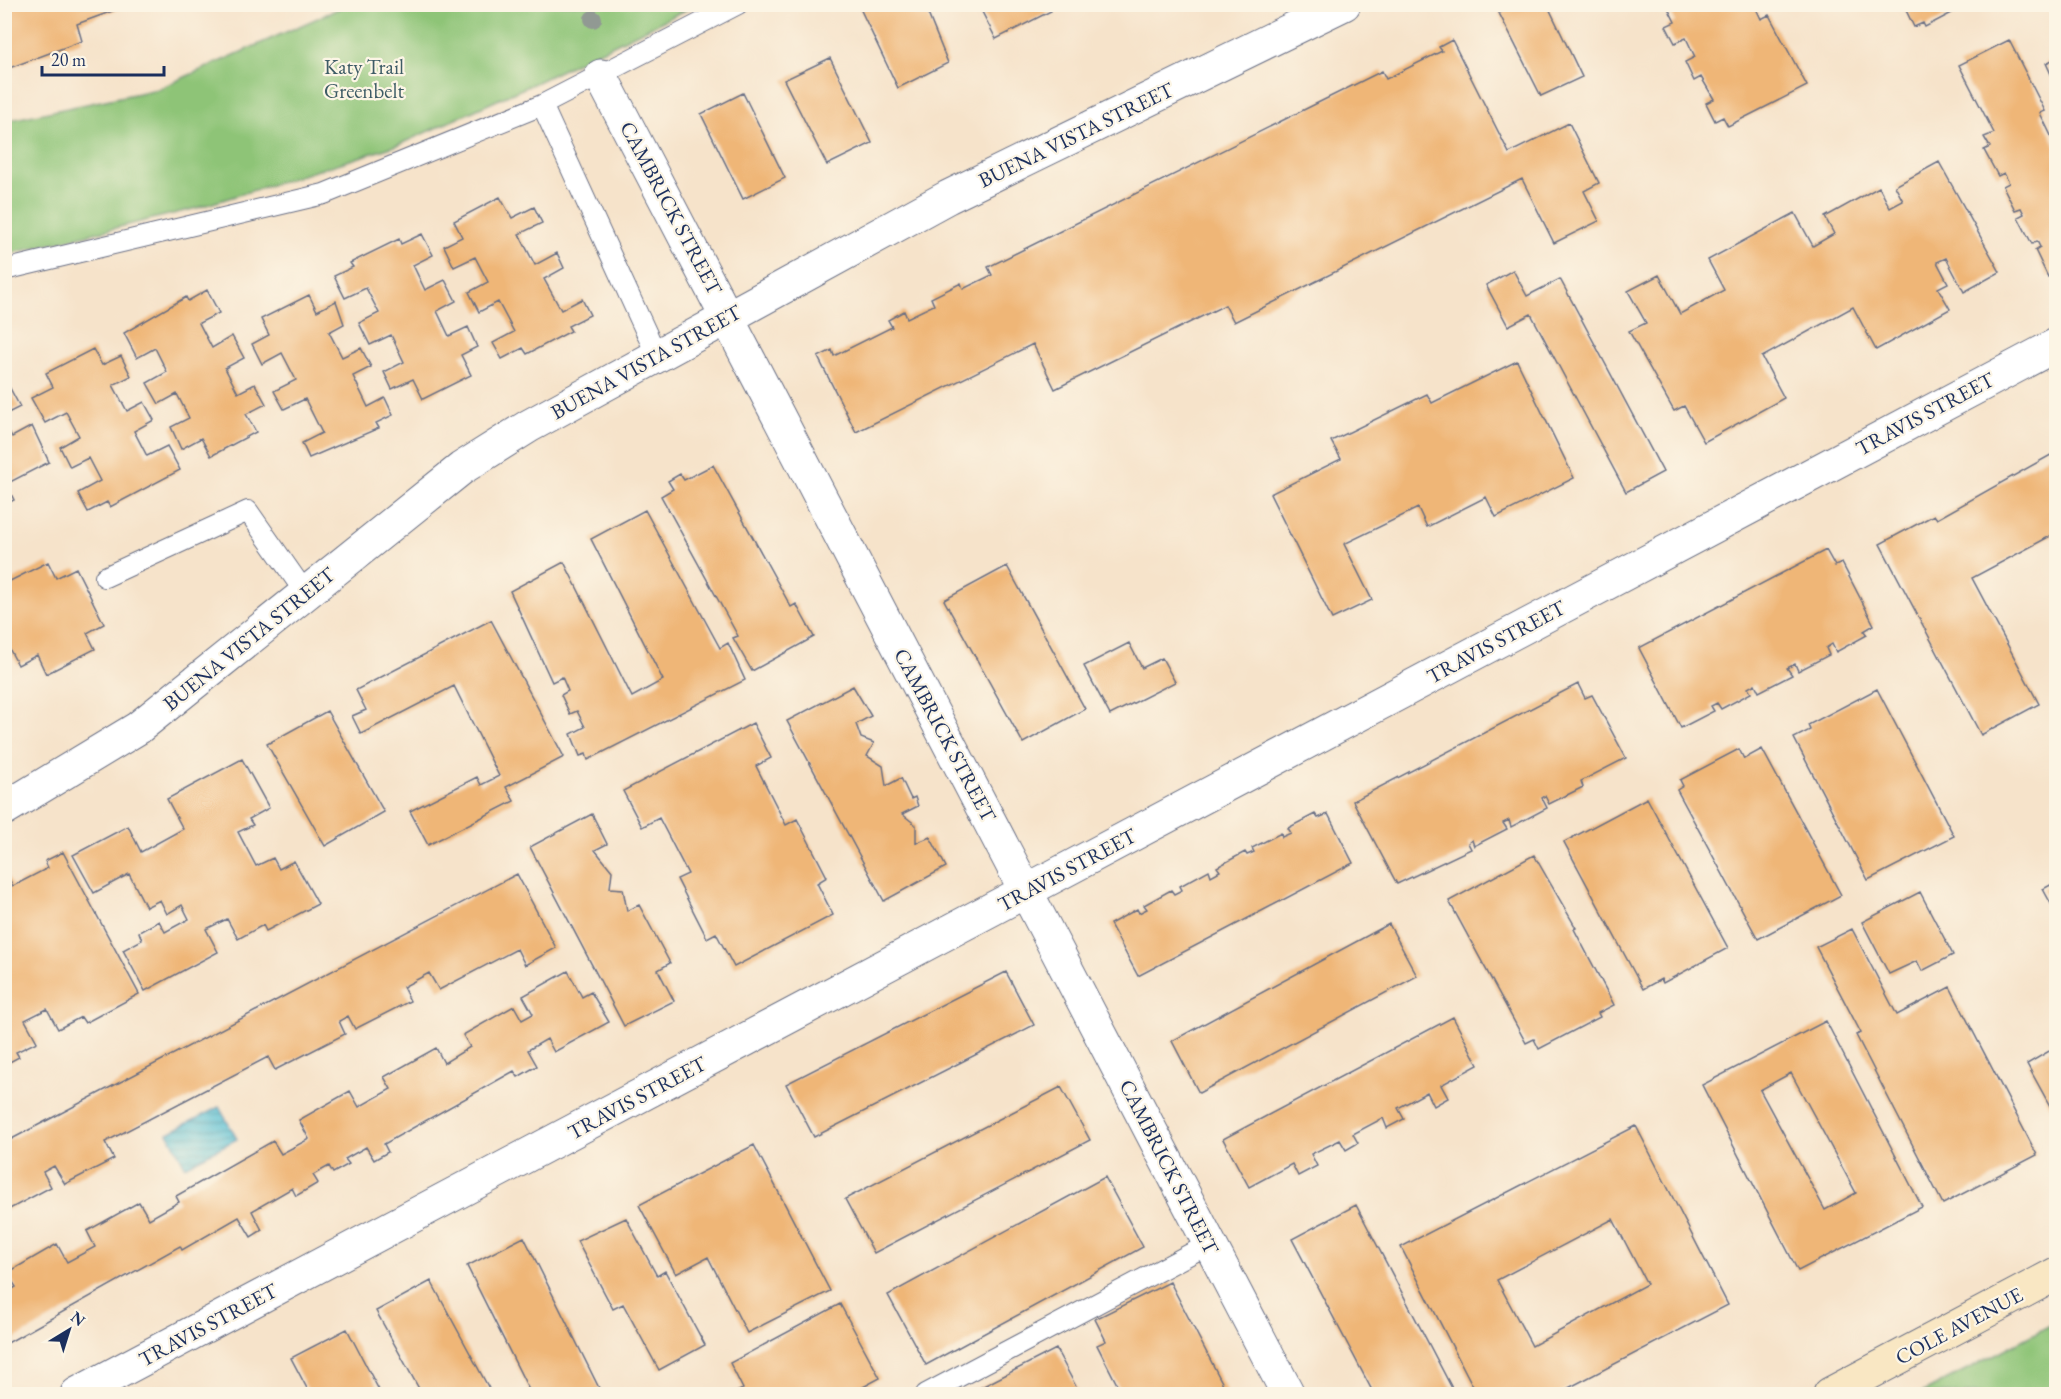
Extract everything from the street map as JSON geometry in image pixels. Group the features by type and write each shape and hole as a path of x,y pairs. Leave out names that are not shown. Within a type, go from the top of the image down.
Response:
{"street":[{"name":"BUENA VISTA STREET","path":"4,809 138,728 462,468 529,426 948,197 1343,5"},
{"name":"CAMBRICK STREET","path":"601,76 729,317 1288,1395"},
{"name":"TRAVIS STREET","path":"77,1395 2056,345"},
{"name":"COLE AVENUE","path":"1830,1395 2056,1274"}],"lane":[{"path":"4,270 324,194 542,105 738,4"},
{"path":"542,105 657,356"},
{"path":"105,577 248,511 306,594"},
{"path":"926,1395 1209,1244"}],"green space":[{"name":"Katy Trail Greenbelt","path":"349,4 696,5 535,83 398,145 197,208 5,255 5,121 158,89"},
{"path":"2056,1322 2056,1394 1920,1394"}],"water":[{"path":"219,1107 237,1139 185,1166 168,1133"}],"building":[{"path":"4,4 129,5 77,24 82,41 4,70"},
{"path":"858,4 924,4 948,63 898,88"},
{"path":"978,4 1048,4 1051,11 996,39"},
{"path":"1516,4 1547,4 1582,77 1541,96 1499,13"},
{"path":"1666,4 1754,4 1761,19 1769,15 1807,86 1728,126 1723,117 1715,121 1706,103 1714,99 1701,77 1694,81 1685,62 1695,57 1686,38 1675,43 1666,26 1675,22"},
{"path":"1903,4 1969,4 1925,27 1923,23 1914,27"},
{"path":"1452,40 1509,153 1569,123 1599,183 1584,191 1599,221 1554,243 1522,179 1234,322 1225,305 1055,389 1033,344 856,432 818,357 832,350 834,356 892,327 888,320 904,311 907,318 934,305 931,298 961,283 963,289 992,275 988,267 1382,71 1386,79 1442,51 1439,47"},
{"path":"2009,40 2045,111 2040,113 2056,146 2056,274 2048,277 2035,250 2040,247 2037,241 2032,244 2018,217 2024,214 2021,208 2015,210 2003,186 2009,183 2004,173 1998,176 1984,150 1990,147 1984,137 1994,133 1959,65"},
{"path":"830,58 872,143 827,165 784,80"},
{"path":"2056,58 2056,85 2046,63"},
{"path":"743,93 785,178 743,199 701,114"},
{"path":"1939,162 2000,272 1964,292 1946,258 1937,262 1948,283 1938,288 1950,309 1876,350 1853,307 1762,357 1784,398 1704,442 1684,406 1674,411 1629,331 1646,323 1628,291 1659,275 1680,314 1724,290 1708,260 1795,213 1813,246 1834,234 1825,217 1879,187 1890,208 1903,201 1895,186"},
{"path":"500,197 512,218 534,207 542,223 519,234 535,265 557,253 564,268 544,279 561,310 582,299 590,315 568,326 571,331 527,354 523,348 502,359 493,343 514,332 498,302 479,312 469,292 488,282 475,257 454,267 444,246 462,237 454,221"},
{"path":"422,234 433,255 413,265 425,290 445,280 456,301 437,311 449,336 468,327 477,347 461,355 471,375 423,399 413,379 392,389 384,372 404,362 391,335 370,345 359,323 379,313 366,288 345,298 334,276 353,267 350,263 399,239 401,244"},
{"path":"1513,270 1527,296 1560,279 1663,472 1626,492 1531,314 1508,326 1486,285"},
{"path":"207,290 219,313 199,323 212,348 232,336 244,358 225,368 238,393 255,384 266,404 246,414 256,432 211,456 201,438 181,449 171,427 189,418 177,394 159,404 147,383 167,372 155,348 137,358 124,333 186,297 188,301"},
{"path":"309,295 317,311 336,301 344,324 329,332 342,357 361,348 371,367 353,376 368,407 385,398 393,415 376,423 379,428 309,458 302,443 322,433 305,399 284,409 274,391 296,380 282,353 262,364 252,344 269,335 261,319"},
{"path":"93,349 102,365 121,356 131,376 113,385 127,411 144,402 154,420 134,431 147,456 167,446 180,470 110,507 107,502 88,512 78,493 100,481 88,458 70,467 60,447 79,436 66,412 45,423 31,398 53,387 46,373"},
{"path":"1517,361 1574,478 1496,517 1486,497 1427,527 1418,508 1344,544 1372,600 1332,619 1270,494 1341,459 1331,441 1427,394 1432,403"},
{"path":"4,377 20,407 4,415"},
{"path":"4,422 12,437 32,426 49,462 6,484 14,500 4,505"},
{"path":"2056,452 2056,533 1972,578 2039,704 1981,735 1880,544 1934,515 1937,519"},
{"path":"713,465 791,607 796,604 814,637 752,671 733,638 738,636 661,496 673,489 668,481 680,474 684,480"},
{"path":"645,510 720,648 728,643 745,680 588,760 586,754 580,756 571,734 585,727 577,711 570,714 561,695 568,691 562,677 552,682 510,591 564,562 632,697 663,680 591,539"},
{"path":"1826,550 1835,566 1842,563 1874,625 1864,631 1867,635 1836,652 1832,644 1826,648 1829,655 1798,671 1795,664 1787,668 1792,675 1759,692 1755,684 1748,688 1751,693 1721,709 1717,703 1711,706 1714,711 1681,728 1639,648"},
{"path":"48,562 56,578 76,568 104,624 87,633 95,649 46,674 37,655 18,665 4,639 4,607 10,604 4,593 4,584"},
{"path":"1007,566 1085,709 1023,743 944,600"},
{"path":"491,620 564,757 506,787 514,801 428,845 410,811 477,777 481,785 499,776 454,686 361,734 352,716 366,710 356,690"},
{"path":"1129,643 1142,668 1162,658 1175,682 1110,715 1084,666"},
{"path":"1578,684 1585,698 1592,695 1626,758 1581,781 1583,787 1549,804 1545,796 1542,798 1547,808 1511,827 1509,820 1503,823 1507,829 1474,846 1472,840 1468,843 1471,849 1397,884 1353,801"},
{"path":"853,686 871,716 856,724 861,738 874,743 867,756 883,766 886,786 901,778 911,799 915,797 918,806 902,814 916,825 916,843 930,837 946,867 884,901 787,721"},
{"path":"1877,689 1954,836 1868,880 1794,738 1810,730 1808,725"},
{"path":"327,711 384,812 325,846 267,744"},
{"path":"753,723 771,758 756,766 786,825 797,819 827,877 817,883 833,915 734,967 716,933 707,938 677,879 688,874 659,818 642,827 623,791"},
{"path":"1739,749 1744,759 1762,749 1841,895 1758,939 1677,790 1683,786 1680,780"},
{"path":"242,759 269,808 249,819 253,825 238,832 256,866 273,858 279,869 294,861 318,904 266,931 263,925 238,939 227,919 206,929 218,952 145,991 123,950 142,940 139,932 159,921 165,932 189,919 182,905 167,914 160,900 146,907 129,874 94,893 73,855 128,826 141,852 183,829 167,799"},
{"path":"1647,798 1728,948 1663,983 1661,979 1643,989 1564,842"},
{"path":"592,814 607,844 595,850 612,871 610,888 623,889 627,911 639,905 670,963 658,970 674,1001 624,1026 530,847"},
{"path":"1315,814 1318,818 1328,814 1353,863 1138,976 1110,924 1137,909 1139,913 1147,909 1144,905 1171,890 1174,894 1182,890 1180,886 1209,870 1211,876 1220,871 1217,867 1245,852 1247,855 1254,852 1252,848 1281,833 1282,837 1291,833 1288,828"},
{"path":"63,852 139,994 85,1023 81,1017 58,1029 47,1009 25,1020 37,1042 16,1052 19,1057 4,1065 4,878 8,877 13,886 48,868 45,861"},
{"path":"1534,855 1576,928 1574,929 1614,1005 1598,1013 1600,1017 1539,1049 1534,1039 1526,1043 1449,901"},
{"path":"517,874 556,948 525,965 517,949 439,990 429,973 403,987 410,1001 355,1029 348,1016 339,1021 345,1034 275,1070 268,1057 105,1142 114,1159 65,1184 54,1166 43,1172 51,1187 4,1212 4,1143"},
{"path":"2056,882 2056,913 2043,889"},
{"path":"1920,892 1953,955 1922,971 1917,961 1889,974 1862,922"},
{"path":"1389,924 1417,976 1199,1093 1172,1041"},
{"path":"1852,929 1897,1015 1950,987 2037,1155 1943,1204 1856,1035 1861,1033 1816,947"},
{"path":"568,971 582,997 591,992 609,1022 554,1052 547,1039 528,1050 537,1066 518,1077 514,1071 384,1144 388,1152 374,1160 366,1147 345,1159 349,1164 333,1173 329,1166 313,1175 318,1183 296,1196 292,1188 252,1211 262,1230 251,1237 239,1217 182,1250 180,1246 4,1345 4,1294 16,1287 7,1273 57,1244 67,1262 95,1247 87,1231 139,1202 149,1219 179,1202 176,1196 273,1141 281,1154 309,1139 299,1120 350,1091 359,1107 391,1089 384,1077 436,1048 444,1063 470,1047 463,1035 514,1006 522,1020 533,1014 523,996"},
{"path":"1006,972 1034,1025 814,1137 786,1084"},
{"path":"1453,1017 1478,1065 1441,1085 1448,1098 1434,1106 1427,1092 1398,1108 1404,1119 1387,1128 1383,1118 1353,1134 1358,1143 1346,1150 1340,1140 1311,1154 1317,1166 1298,1176 1292,1164 1249,1187 1223,1139"},
{"path":"1826,1021 1922,1207 1798,1271 1702,1085","holes":["1791,1073 1856,1193 1825,1210 1760,1090"]},
{"path":"2056,1047 2056,1117 2027,1064"},
{"path":"1061,1087 1090,1140 874,1253 845,1199"},
{"path":"1636,1126 1728,1305 1557,1394 1477,1394 1401,1247","holes":["1613,1219 1647,1284 1532,1346 1497,1280"]},
{"path":"754,1145 830,1291 747,1333 708,1257 676,1274 639,1205"},
{"path":"1105,1177 1143,1247 926,1365 888,1295"},
{"path":"1356,1205 1455,1394 1374,1394 1292,1239"},
{"path":"626,1218 657,1276 665,1271 705,1345 659,1370 623,1304 613,1309 577,1241"},
{"path":"524,1237 602,1394 531,1394 467,1266"},
{"path":"431,1281 492,1394 422,1394 376,1311"},
{"path":"1170,1282 1228,1394 1122,1394 1097,1345 1106,1341 1095,1319"},
{"path":"840,1304 880,1378 850,1394 732,1394 743,1389 730,1363"},
{"path":"347,1329 381,1394 310,1394 291,1358"},
{"path":"1056,1349 1080,1394 968,1394"}]}
